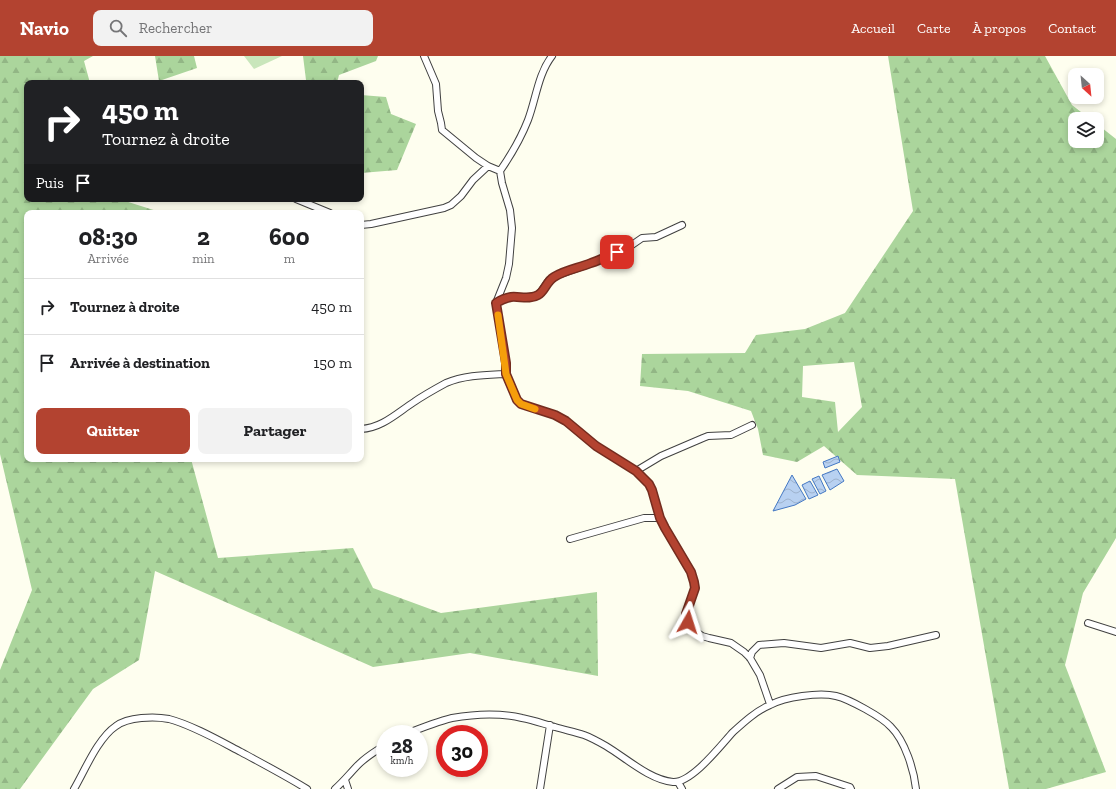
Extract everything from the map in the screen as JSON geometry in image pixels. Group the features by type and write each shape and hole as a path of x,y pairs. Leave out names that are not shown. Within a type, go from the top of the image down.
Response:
{"street":[{"path":"424,56 436,84 438,111 442,130 476,158 488,166 500,171"},
{"path":"552,56 542,74 528,119 513,152 500,171 510,210 512,228 509,264 506,278 496,303 506,363 506,374 517,400 521,404 555,415 566,421 596,446 636,471 649,484 660,518 691,572 694,582 695,588 686,614 688,622 695,631 702,636 731,643 744,652 750,658 760,675 770,704"},
{"path":"364,224 371,224 444,208 451,205 461,196 473,180 488,166"},
{"path":"303,202 323,210"},
{"path":"496,303 502,299 510,297 536,296 540,294 549,280 558,275 607,257 629,247 642,238 656,237 682,225"},
{"path":"364,429 369,429 379,425 415,401 447,383 466,377 506,374"},
{"path":"636,471 647,463 661,456 708,436 731,435 752,425"},
{"path":"570,539 644,518 660,518"},
{"path":"1088,623 1116,632"},
{"path":"750,658 752,652 759,645 784,643 821,648 850,643 870,648 888,646 936,635"},
{"path":"428,726 453,718 482,715 521,718 584,735 608,747 658,779 678,782 690,776 709,760 734,731 753,715 770,704 786,699 810,695 836,696 879,717 892,727 900,738 906,751 916,789"},
{"path":"74,789 104,737 115,726 124,720 135,718 153,718 168,719 217,739 307,789"},
{"path":"540,789 550,725"},
{"path":"335,789 376,751"},
{"path":"778,789 797,777 816,776 850,787 851,789"},
{"path":"345,780 348,789"},
{"path":"678,782 682,789"}],"green space":[{"path":"0,56 93,56 84,61 89,80 24,80 24,202 128,202 154,210 24,210 24,462 192,462 218,558 353,548 373,588 441,613 597,592 598,676 470,653 373,667 155,571 139,660 93,689 20,789 0,789 0,670 32,590 0,454"},
{"path":"155,56 194,56 197,68 159,80"},
{"path":"244,56 282,56 254,69"},
{"path":"303,56 378,56 376,61 339,75 338,80 306,80"},
{"path":"888,56 1045,56 1068,98 1068,104 1071,104 1081,112 1068,112 1068,148 1104,148 1104,130 1116,139 1116,538 1083,593 1065,665 1106,772 1046,789 1009,789 955,479 857,475 824,446 797,462 763,455 758,429 751,411 688,391 640,386 642,354 745,353 756,335 805,329 845,313 913,211","holes":["854,362 862,407 838,432 835,402 802,397 803,366"]},
{"path":"364,95 386,97 391,114 416,124 397,170 364,173"}],"water":[{"path":"838,456 840,462 825,468 823,462"},
{"path":"837,469 844,481 830,490 822,475"},
{"path":"792,475 806,499 795,505 773,511"},
{"path":"819,476 826,491 820,494 812,479"},
{"path":"810,481 818,495 809,499 802,485"}],"slow traffic":[{"path":"498,315 506,363 506,374 517,400 521,404 535,409"}],"route":[{"path":"617,252 553,277 547,282 540,294 536,296 510,297 502,299 496,303 506,363 506,374 517,400 521,404 555,415 566,421 596,446 636,471 649,484 660,518 691,572 694,582 695,588 686,614 688,622"}]}
